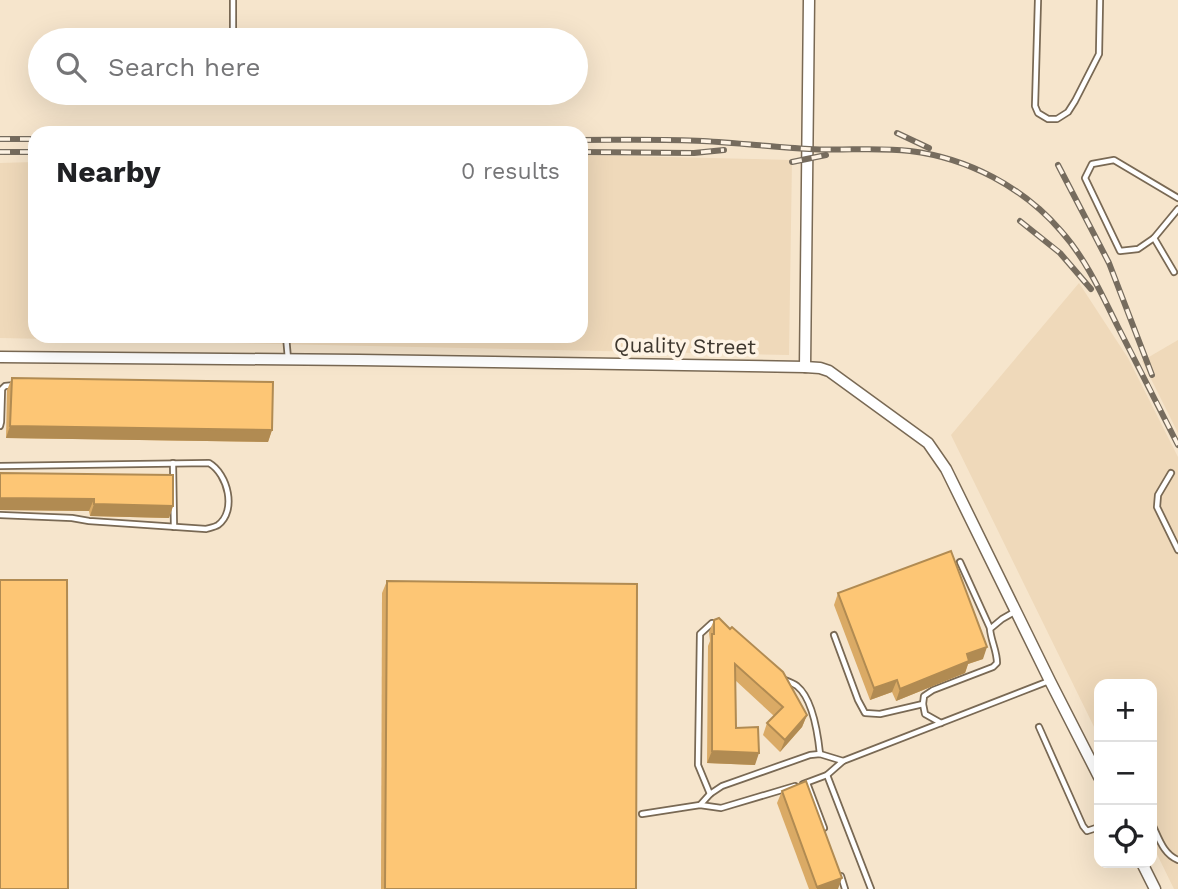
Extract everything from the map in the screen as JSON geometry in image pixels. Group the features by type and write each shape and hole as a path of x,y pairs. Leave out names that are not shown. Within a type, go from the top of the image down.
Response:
{"street":[{"path":"805,367 809,0"},
{"name":"Quality Street","path":"0,357 805,367 829,371 928,443 946,469 1094,767"},
{"path":"1144,868 1155,889"}],"lane":[{"path":"233,0 233,28"},
{"path":"1038,0 1035,106 1038,113 1048,119 1057,119 1068,112 1099,54 1100,0"},
{"path":"1178,198 1114,160 1092,164 1085,178 1120,251 1138,249 1154,238 1178,209"},
{"path":"1154,238 1174,272"},
{"path":"287,343 288,359"},
{"path":"0,426 2,389 5,386 23,385"},
{"path":"173,463 174,527"},
{"path":"0,466 209,463 224,478 228,494 226,510 219,525 206,529 0,515"},
{"path":"1171,473 1158,495 1157,507 1178,550"},
{"path":"942,723 925,714 924,696 997,663 990,629 960,562"},
{"path":"990,629 1016,611"},
{"path":"710,794 698,765 700,634 712,623 718,624"},
{"path":"834,635 865,713 880,715 923,705"},
{"path":"779,677 798,687 806,698 817,732 820,754"},
{"path":"642,814 700,805 721,808 807,783 827,775 843,761 1050,681"},
{"path":"1039,727 1083,826 1087,831 1094,829"},
{"path":"700,805 722,786 810,755 820,754 843,761"},
{"path":"827,775 871,889"},
{"path":"807,783 824,830"},
{"path":"1157,834 1171,858 1178,860"},
{"path":"837,865 845,889"}],"shaded area":[{"path":"588,155 792,160 789,355 232,343 588,343"},
{"path":"28,162 28,339 0,338 0,163"},
{"path":"1079,283 1128,358 1178,457 1178,889 1174,889 1157,854 1157,679 1094,679 1094,727 951,435"},
{"path":"1178,340 1178,433 1142,361"}],"building":[{"path":"12,378 273,382 272,430 10,426"},
{"path":"0,473 173,475 173,506 94,504 94,499 0,498"},
{"path":"951,551 987,647 967,654 969,661 900,689 897,680 874,688 838,593"},
{"path":"0,580 67,580 68,889 0,889"},
{"path":"387,581 637,584 636,889 385,889"},
{"path":"719,618 783,672 807,715 785,740 767,723 783,707 735,664 736,728 758,727 759,753 712,751 712,634 714,620"},
{"path":"806,781 842,878 817,887 782,791"}],"railway":[{"path":"897,133 929,148"},
{"path":"0,139 28,139"},
{"path":"588,140 688,140 809,149 910,151 953,160 993,177 1012,188 1046,215 1078,253 1178,445"},
{"path":"588,152 694,153 724,150"},
{"path":"0,152 28,152"},
{"path":"792,162 826,155"},
{"path":"1058,165 1109,263 1152,375"},
{"path":"1020,221 1060,253 1091,289"}]}
